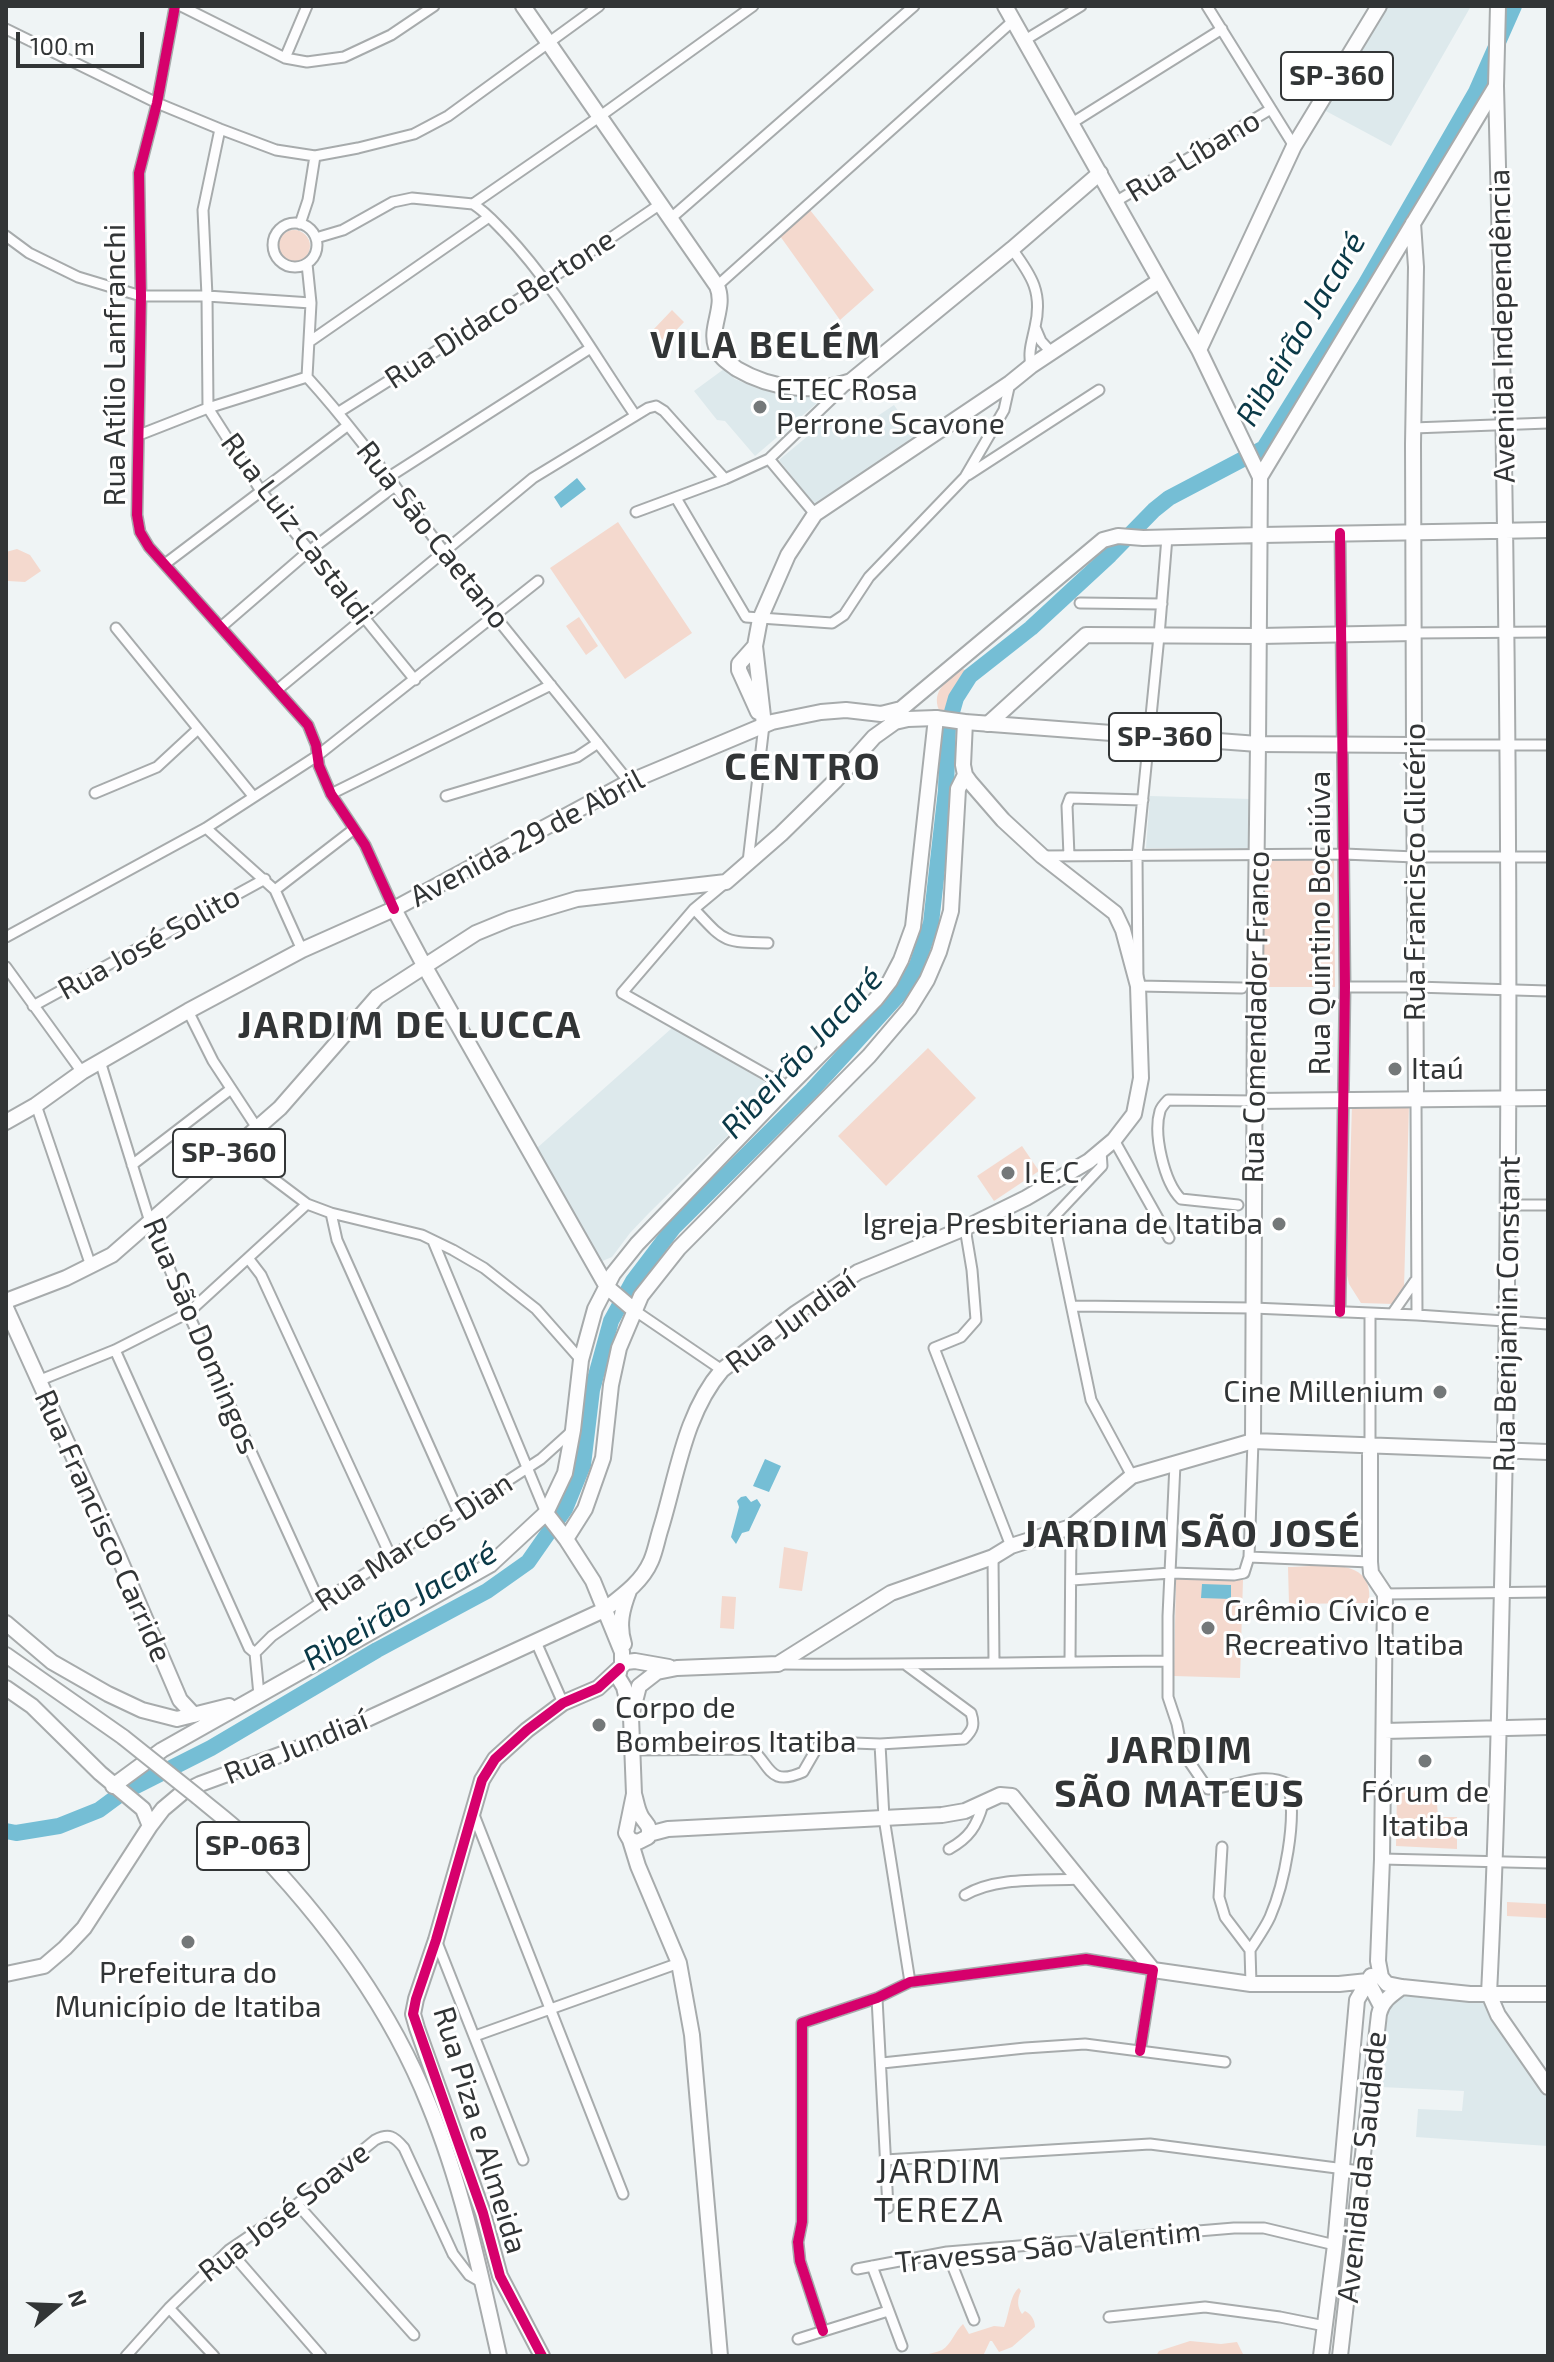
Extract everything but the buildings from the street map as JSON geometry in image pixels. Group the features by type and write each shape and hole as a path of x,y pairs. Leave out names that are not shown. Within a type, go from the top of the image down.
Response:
{"main road":[{"path":"523,6 717,286 720,300 715,347 727,362 754,379 769,384 811,388 833,387 851,381 1100,173"},
{"path":"1005,6 1199,350"},
{"name":"SP-360","path":"1260,477 1199,350 1294,146 1379,6"},
{"name":"Avenida Independência","path":"1497,9 1495,66 1508,633"},
{"path":"1260,477 1496,86"},
{"name":"Rua Francisco Glicério","path":"1413,223 1416,267 1413,428 1416,1099"},
{"path":"1389,265 1403,262 1416,267"},
{"path":"764,725 739,664 752,658 760,619 788,555 815,514 1159,281"},
{"name":"Rua Comendador Franco","path":"1253,1441 1260,477"},
{"path":"116,1788 162,1750 490,1565 548,1516 565,1473 581,1360 595,1309 609,1288 613,1274 637,1244 876,999 901,960 913,927 939,719 930,709 929,694 934,682 1091,548 1103,540 1118,536 1548,530"},
{"path":"988,724 1086,635 1414,633"},
{"name":"Rua Benjamin Constant","path":"1489,1994 1499,1728 1507,1322 1510,1098 1508,633"},
{"name":"Avenida 29 de Abril","path":"6,1122 100,1061 188,1011 302,950 394,909 629,782 764,725 821,712 846,710 881,714 901,709 934,682"},
{"path":"872,713 877,728 874,737"},
{"name":"SP-360","path":"6,1301 112,1255 280,1108 377,997 476,933 510,919 577,899 726,882 781,834 874,737 895,722 939,719 1258,744 1414,745"},
{"path":"564,1536 585,1509 603,1458 611,1385 632,1309 679,1248 869,1056 919,995 939,952 951,911 958,789 965,775 962,722"},
{"name":"Rua Jundiaí","path":"6,1974 44,1966 65,1948 84,1928 150,1826 163,1809 182,1793 199,1790 326,1738 604,1610 630,1591 650,1562 698,1404 722,1370 796,1313 858,1272 965,1228 1026,1198 1089,1161 1114,1140 1134,1114 1141,1078 1138,986 1123,930 1115,913 1042,856 1003,820 965,775"},
{"path":"394,909 609,1288 632,1309"},
{"path":"1255,1101 1548,1098"},
{"name":"Rua Francisco Carride","path":"6,1308 180,1700 194,1715"},
{"path":"598,1688 629,1664 677,1668 778,1664 891,1593 993,1557 1011,1546 1071,1527 1132,1476 1253,1441 1548,1452"},
{"path":"1370,1444 1371,1573 1385,1594 1378,1961 1381,1977 1387,1984 1402,1987 1489,1994 1548,1994"},
{"path":"548,1516 593,1581 629,1664 645,1675 632,1685"},
{"path":"593,1581 611,1593 630,1591 623,1607 621,1632 629,1664"},
{"path":"6,1623 52,1662 142,1710 177,1719 253,1699"},
{"name":"SP-063","path":"6,1655 199,1790 303,1902 342,1952 392,2029 429,2104 462,2202 499,2356"},
{"path":"629,1664 618,1677 632,1685"},
{"path":"598,1688 632,1685 657,1672 677,1668"},
{"path":"632,1685 634,1794 640,1829 638,1866 679,1963 692,2035 720,2356"},
{"path":"6,1688 32,1706 116,1788 143,1809 150,1826"},
{"name":"Rua Piza e Almeida","path":"542,2356 500,2276 483,2213 413,2014 482,1780 495,1759 520,1735 563,1703 598,1688"},
{"name":"Rua Francisco Carride","path":"162,1750 177,1719 180,1700"},
{"path":"1384,1731 1548,1727"},
{"path":"640,1829 942,1815 965,1811 1000,1795 1012,1796 1153,1970 1251,1984 1368,1981"},
{"path":"143,1809 163,1809"},
{"path":"1339,1984 1357,2000 1378,1961"},
{"path":"1368,1981 1381,2006"},
{"name":"Avenida da Saudade","path":"1340,2356 1381,2006 1402,1987"},
{"path":"1489,1994 1498,2015 1548,2087"},
{"name":"Avenida da Saudade","path":"1321,2356 1335,2245 1357,2000"},
{"path":"1351,2059 1373,2062"}],"street":[{"name":"Rua Atílio Lanfranchi","path":"175,6 157,103 139,173 141,296 137,515 140,532 149,547 308,725 331,794 365,845 394,909"},
{"path":"181,6 285,58 307,62 344,57 391,35 434,6"},
{"path":"285,58 307,6"},
{"path":"6,29 157,103 220,129 276,150 315,156 414,134 448,116 599,6"},
{"path":"473,204 753,6"},
{"path":"670,219 914,6"},
{"path":"1207,6 1294,146"},
{"path":"1025,40 1079,7"},
{"path":"717,286 1014,20"},
{"path":"1072,123 1222,29"},
{"name":"Rua Líbano","path":"1115,202 1271,109"},
{"name":"Rua Luiz Castaldi","path":"220,129 203,210 208,408 261,491 415,680"},
{"path":"300,224 308,200 315,156"},
{"path":"316,238 343,230 393,202 412,198 473,204 520,250 546,282 635,415"},
{"name":"Rua Didaco Bertone","path":"339,412 546,282 659,205"},
{"path":"309,342 489,217"},
{"path":"286,225 307,227 316,238 316,252 301,267 287,266 276,256 276,235 286,225"},
{"path":"6,236 29,253 78,277 141,296 207,296 311,303"},
{"path":"1012,249 1028,270 1038,293 1029,350 1031,366"},
{"path":"139,435 208,408 307,377 311,303 307,264"},
{"path":"1035,327 1041,341 1051,352"},
{"path":"389,477 589,349"},
{"name":"Rua São Caetano","path":"307,377 339,412 444,550 629,782"},
{"path":"636,512 769,459 851,381"},
{"path":"965,477 1004,410 1010,383"},
{"path":"676,498 746,617 827,624 844,615 869,577 965,477 1099,390"},
{"path":"277,690 533,478 635,415 656,406 664,411 725,479"},
{"path":"1413,428 1548,423"},
{"path":"165,564 347,426"},
{"path":"769,459 815,514"},
{"path":"221,627 309,551 395,486"},
{"name":"Rua Quintino Bocaiúva","path":"1340,533 1345,987 1340,1312"},
{"path":"1167,537 1137,856 1138,986 1242,988"},
{"path":"6,937 206,828 317,756 538,581"},
{"path":"1080,603 1162,604"},
{"path":"116,628 253,796"},
{"path":"1414,633 1548,632"},
{"path":"331,794 551,685"},
{"path":"748,862 764,725"},
{"path":"95,793 157,767 198,729"},
{"path":"446,796 577,757 598,743"},
{"path":"1414,745 1548,745"},
{"path":"1069,856 1067,806 1070,798 1143,800"},
{"path":"206,828 275,890 302,950"},
{"path":"275,890 354,829"},
{"path":"1042,856 1344,854 1548,857"},
{"name":"Rua José Solito","path":"33,1006 265,879"},
{"path":"726,882 694,909 622,993 788,1087"},
{"path":"694,909 719,936 734,943 768,943"},
{"path":"6,967 82,1072"},
{"path":"1345,987 1548,991"},
{"path":"188,1011 213,1061 257,1128"},
{"name":"Rua São Domingos","path":"100,1061 150,1222 320,1603"},
{"path":"132,1165 231,1089"},
{"name":"Rua Francisco Glicério","path":"1416,1099 1417,1315"},
{"path":"1238,1205 1181,1199 1175,1193 1159,1148 1160,1109 1168,1100 1255,1101"},
{"path":"36,1105 91,1266"},
{"path":"1114,1140 1169,1238"},
{"path":"234,1149 307,1204 331,1213 422,1235 484,1268 536,1309 581,1360"},
{"path":"1101,1151 1102,1166 1053,1218 1091,1400 1132,1476"},
{"path":"38,1381 115,1350 188,1313 307,1204"},
{"path":"1508,1205 1548,1205"},
{"path":"331,1213 337,1240 459,1513"},
{"path":"965,1228 976,1320 961,1337 934,1348 1011,1546"},
{"path":"433,1241 548,1516"},
{"path":"248,1258 261,1275 391,1557"},
{"path":"1392,1314 1417,1278"},
{"path":"1341,1285 1359,1313"},
{"path":"1073,1306 1253,1308 1548,1324"},
{"path":"632,1309 722,1370"},
{"path":"1370,1314 1370,1444"},
{"path":"115,1350 249,1648 255,1653 253,1699"},
{"name":"Rua Marcos Dian","path":"255,1653 272,1636 320,1603 541,1459 573,1430"},
{"name":"Rua Comendador Franco","path":"1249,1557 1253,1441"},
{"path":"1175,1464 1168,1616 1168,1697 1182,1751 1208,1789 1277,1778 1288,1784 1291,1796 1288,1854 1270,1917 1250,1950 1251,1984"},
{"path":"1070,1661 1071,1527"},
{"path":"993,1557 994,1662"},
{"path":"1072,1580 1171,1573 1234,1575 1244,1573 1249,1557 1370,1562"},
{"path":"1385,1594 1548,1592"},
{"path":"536,1642 563,1703"},
{"path":"778,1664 1168,1661"},
{"path":"632,1750 752,1749 761,1756 767,1770 775,1776 787,1777 803,1772 818,1746 828,1742 880,1744 964,1739 974,1723 971,1713 906,1665"},
{"path":"880,1744 884,1818 910,1982"},
{"path":"949,1849 965,1840 978,1821 983,1804"},
{"path":"472,1811 623,2194"},
{"path":"1222,1847 1219,1897 1225,1917 1250,1950"},
{"path":"1382,1859 1548,1863"},
{"path":"965,1895 975,1889 1006,1883 1080,1879"},
{"path":"436,1940 523,2160"},
{"path":"823,2331 800,2261 798,2242 802,2222 802,2023 877,1998 910,1982 1086,1959 1153,1970 1140,2051"},
{"path":"475,2036 679,1963"},
{"path":"877,1998 888,2208"},
{"path":"882,2063 1085,2044 1225,2062"},
{"name":"Rua José Soave","path":"126,2356 169,2308 229,2250 297,2204 375,2140 386,2135 396,2137 404,2148 453,2254 469,2275 483,2283"},
{"path":"885,2160 1150,2144 1360,2171"},
{"path":"297,2204 414,2335"},
{"name":"Travessa São Valentim","path":"857,2269 947,2252 1234,2228 1264,2228 1335,2245"},
{"path":"229,2250 321,2356"},
{"path":"947,2252 974,2320"},
{"path":"872,2266 902,2346"},
{"path":"1109,2317 1205,2307 1325,2326"},
{"path":"169,2308 214,2356"},
{"path":"798,2339 888,2311"}],"shaded area":[{"path":"1388,6 1471,6 1391,146 1324,110"},
{"path":"810,210 874,290 840,320 780,236"},
{"path":"294,230 305,235 310,246 305,257 294,262 283,257 278,246 283,235"},
{"path":"672,310 684,322 665,342 653,330"},
{"name":"ETEC Rosa Perrone Scavone","path":"724,369 735,379 759,389 798,394 830,392 755,456 725,421 717,420 694,391"},
{"path":"894,405 916,437 814,504 779,460 827,420 842,440"},
{"path":"618,522 692,633 625,679 550,568"},
{"path":"17,549 30,555 41,571 25,582 8,581 6,585 6,552"},
{"path":"579,617 598,646 586,655 566,626"},
{"path":"961,668 967,671 952,695 948,710 939,710 939,691"},
{"path":"1150,796 1251,799 1250,848 1146,848"},
{"path":"1262,859 1334,859 1335,987 1263,987"},
{"path":"672,1028 761,1079 770,1087 769,1095 649,1213 612,1257 600,1262 537,1148"},
{"path":"928,1048 976,1098 886,1186 838,1136"},
{"path":"1352,1104 1409,1104 1404,1289 1393,1304 1361,1303 1347,1275"},
{"name":"I.E.C","path":"1022,1146 1039,1171 994,1201 977,1176"},
{"path":"784,1547 808,1552 802,1591 779,1588"},
{"path":"1329,1565 1354,1570 1369,1587 1369,1603 1289,1604 1288,1567"},
{"name":"Grêmio Cívico e Recreativo Itatiba","path":"1176,1578 1243,1580 1240,1678 1174,1676"},
{"path":"722,1596 736,1597 734,1629 720,1628"},
{"path":"1397,1790 1436,1791 1438,1817 1457,1817 1457,1849 1396,1846"},
{"path":"1507,1902 1547,1904 1546,1918 1507,1916"},
{"path":"1403,1996 1484,2003 1548,2093 1548,2146 1416,2137 1418,2109 1462,2111 1464,2091 1381,2087 1389,2011 1391,2005"},
{"path":"1019,2288 1019,2309 1022,2314 1025,2311 1031,2316 1035,2327 1012,2347 999,2352 990,2341 983,2356 923,2356 945,2348 963,2324 969,2334 994,2326 1004,2327"},
{"path":"1190,2341 1237,2342 1243,2354 1156,2356 1159,2351"}],"water":[{"path":"577,478 586,489 561,508 554,497"},
{"path":"765,1459 781,1466 769,1492 753,1486"},
{"path":"746,1496 751,1502 757,1499 761,1505 749,1531 742,1533 736,1544 731,1537 739,1507 737,1501"},
{"path":"1202,1584 1231,1585 1231,1599 1201,1598"}],"waterway":[{"name":"Ribeirão Jacaré","path":"6,1831 16,1833 59,1826 99,1810 122,1793 211,1748 377,1650 487,1591 528,1562 565,1509 583,1465 592,1390 611,1321 633,1281 674,1227 812,1090 901,992 917,965 931,923 946,790 948,726 956,698 970,676 1031,628 1154,510 1169,498 1264,448 1365,285 1476,92 1514,6"}],"cycle path":[{"path":"175,6 157,103 139,173 141,296 137,515 140,532 149,547 308,725 316,745 319,766 331,794 365,845 394,909"},
{"path":"1340,533 1345,987 1340,1312"},
{"path":"542,2356 500,2276 483,2213 413,2014 482,1780 495,1759 527,1730 563,1703 598,1688 620,1668"},
{"path":"823,2331 800,2261 798,2242 802,2222 802,2023 877,1998 910,1982 1086,1959 1153,1970 1140,2051"}],"place":[{"name":"ETEC Rosa Perrone Scavone","path":"760,407"},
{"name":"Itaú","path":"1395,1069"},
{"name":"I.E.C","path":"1008,1173"},
{"name":"Igreja Presbiteriana de Itatiba","path":"1279,1224"},
{"name":"Cine Millenium","path":"1440,1392"},
{"name":"Grêmio Cívico e Recreativo Itatiba","path":"1208,1628"},
{"name":"Corpo de Bombeiros Itatiba","path":"599,1725"},
{"name":"Fórum de Itatiba","path":"1425,1761"},
{"name":"Prefeitura do Município de Itatiba","path":"188,1942"}],"district":[{"name":"VILA BELÉM","path":"766,345"},
{"name":"CENTRO","path":"803,767"},
{"name":"JARDIM DE LUCCA","path":"410,1025"},
{"name":"JARDIM SÃO JOSÉ","path":"1192,1534"},
{"name":"JARDIM SÃO MATEUS","path":"1180,1772"},
{"name":"JARDIM TEREZA","path":"939,2192"}]}
